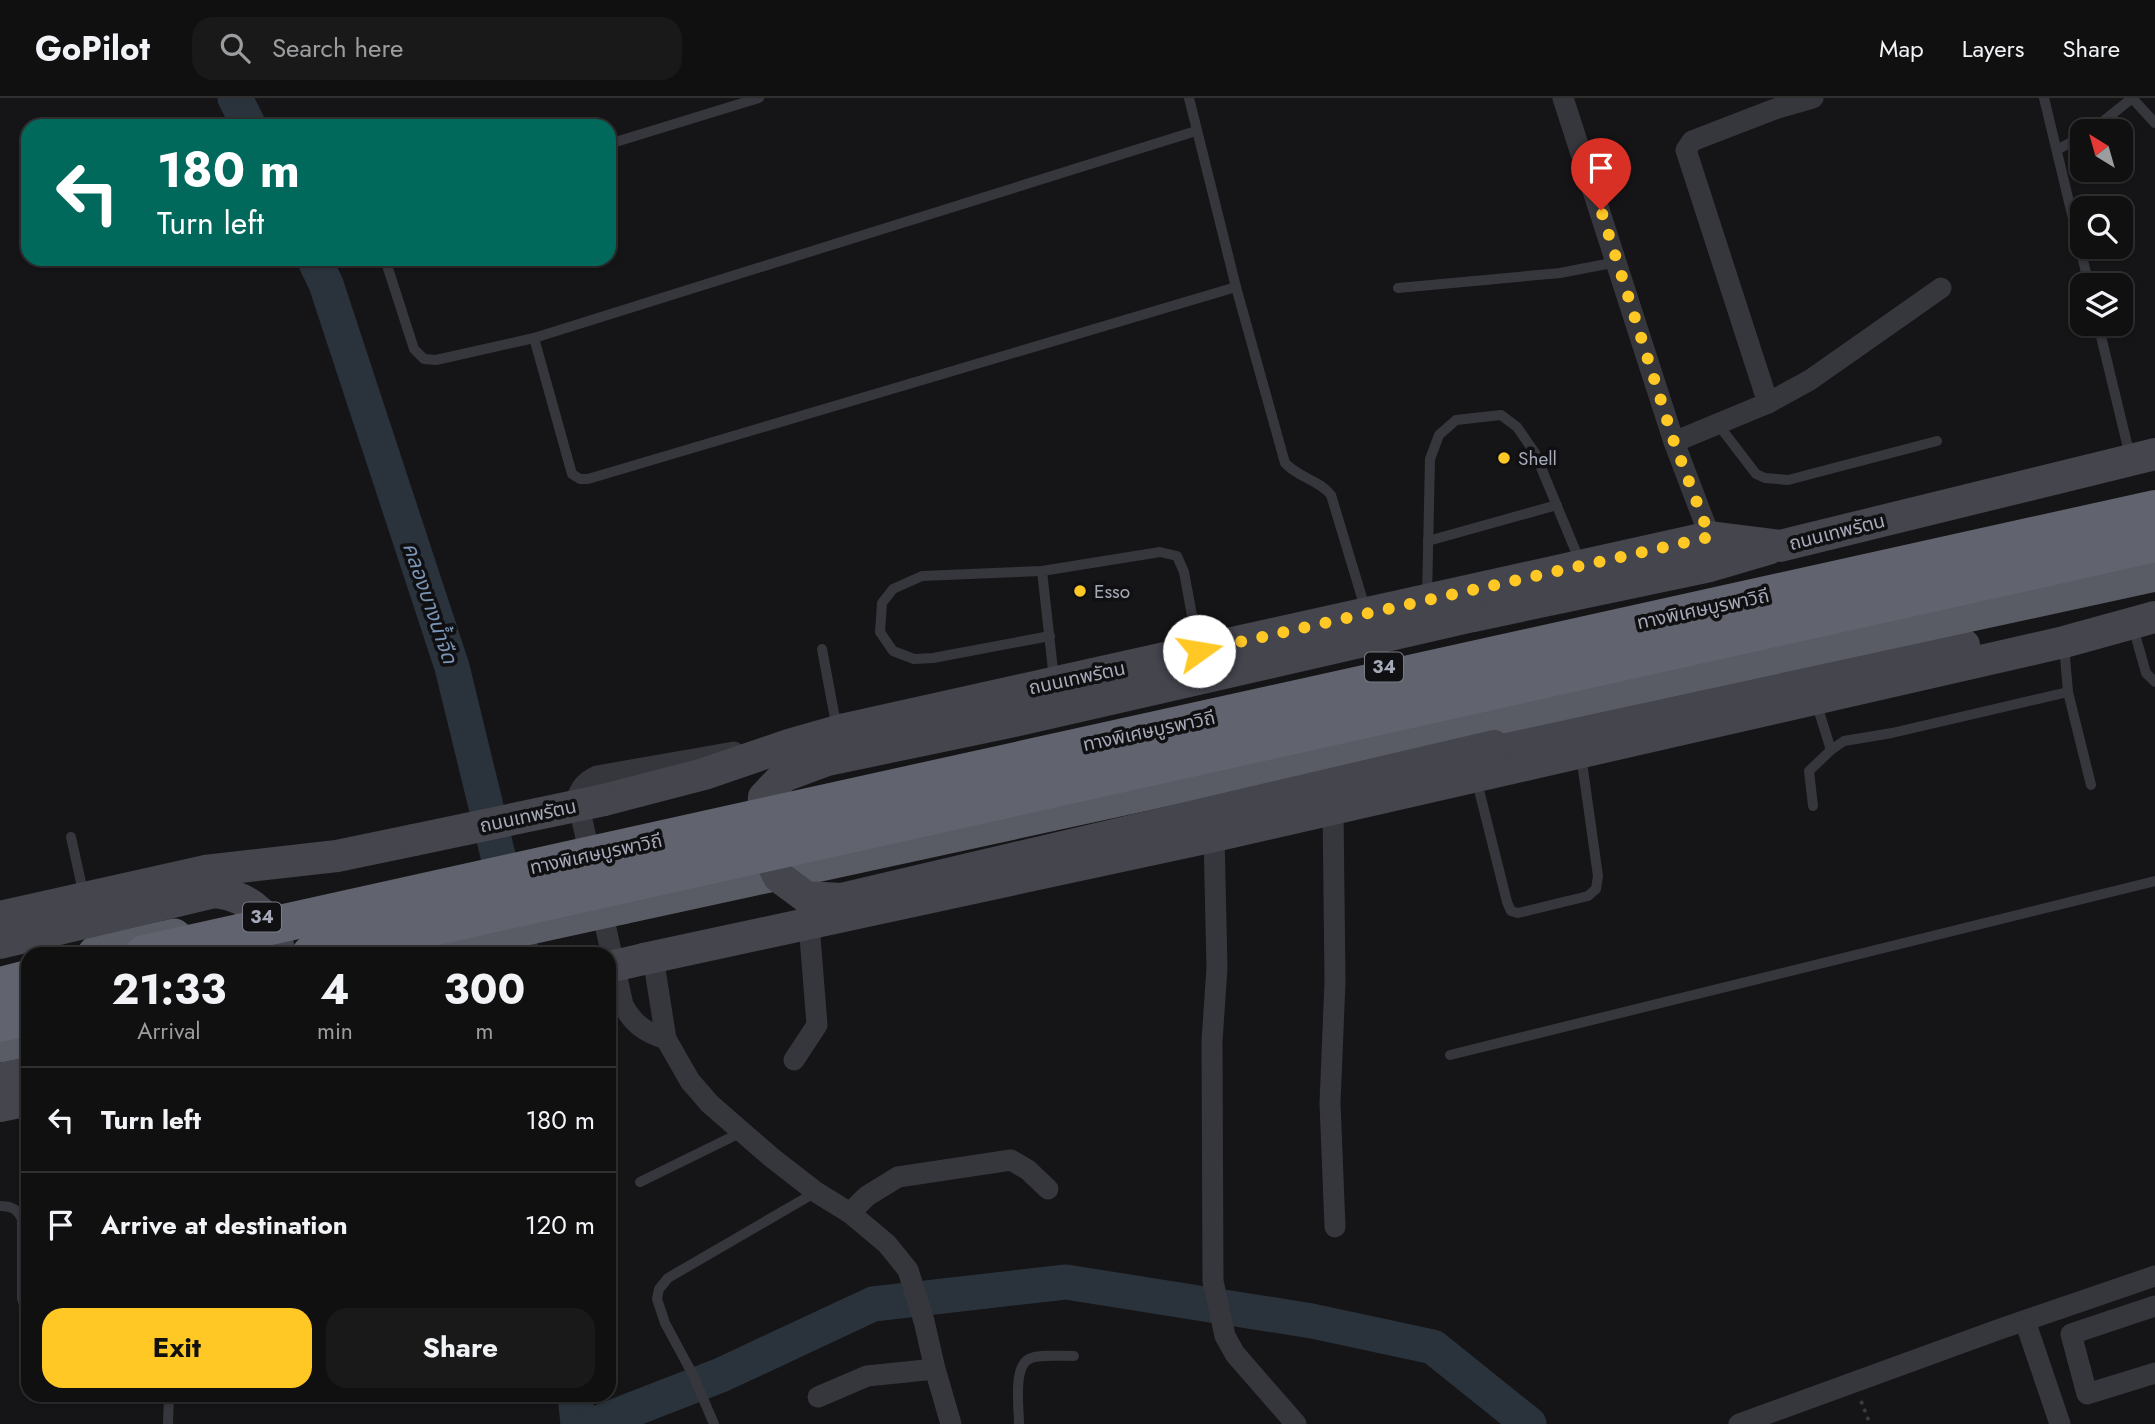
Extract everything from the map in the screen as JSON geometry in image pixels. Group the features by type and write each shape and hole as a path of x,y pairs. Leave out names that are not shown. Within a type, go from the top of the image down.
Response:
{"highway":[{"name":"ถนนเทพรัตน","path":"128,947 2155,496"},
{"name":"ทางพิเศษบูรพาวิถี","path":"176,947 2155,509"},
{"name":"ทางพิเศษบูรพาวิถี","path":"342,947 2155,543"},
{"path":"435,947 2155,573"},
{"path":"0,975 21,970"},
{"path":"0,986 21,981"},
{"path":"0,1023 21,1018"},
{"path":"0,1044 21,1040"}],"main road":[{"name":"ถนนเทพรัตน","path":"0,916 205,871 337,856 604,800 704,774 789,745 838,732 1055,683 1710,537 1780,546 2143,456"},
{"path":"1780,546 1710,566 1473,616 1010,722 827,760 784,776 764,797 761,841 779,877 806,897 841,899 1494,746 1892,657 2147,617"},
{"path":"616,965 1213,836 1815,699 2064,642 2147,617"},
{"path":"0,943 215,892 235,895 251,902 276,934 278,947"},
{"path":"0,1079 21,1074"},
{"path":"0,1107 21,1102"}],"street":[{"path":"1563,98 1674,442 1710,537"},
{"path":"1768,402 1686,150 1692,141 1764,113 1814,98"},
{"path":"1674,442 1768,402 1830,368 1941,288"},
{"path":"610,947 577,798 587,780 720,754 789,745"},
{"path":"1333,808 1335,982 1330,1103 1335,1227"},
{"path":"1213,836 1217,968 1212,1041 1213,1281 1226,1336 1235,1354 1296,1424"},
{"path":"794,1060 817,1025 809,924"},
{"path":"649,958 666,1039 690,1082 742,1132 816,1192 850,1213 887,1244 908,1270 951,1424"},
{"path":"616,974 623,1005 631,1018 644,1032 666,1039"},
{"path":"850,1213 877,1188 898,1177 1011,1160 1028,1170 1048,1189"},
{"path":"1739,1424 2155,1276"},
{"path":"2155,1307 2071,1334 2087,1394 2155,1373"},
{"path":"2025,1321 2060,1424"},
{"path":"818,1397 867,1376 935,1369"}],"lane":[{"path":"616,142 759,98"},
{"path":"1189,98 1236,287 1285,463 1295,474 1325,486 1331,495 1367,614"},
{"path":"2044,98 2086,273"},
{"path":"2106,119 2131,99 2155,123"},
{"path":"387,266 414,349 424,359 436,360 534,338 1196,131"},
{"path":"2057,150 2070,143"},
{"path":"1398,288 1560,273 1617,262"},
{"path":"534,338 572,474 580,479 587,479 1236,287"},
{"path":"2102,336 2143,456"},
{"path":"1427,600 1430,459 1439,435 1456,421 1501,415 1517,427 1535,453 1582,566"},
{"path":"1717,424 1749,466 1765,478 1776,480 1788,480 1937,440"},
{"path":"1428,541 1557,505"},
{"path":"1050,636 933,658 914,659 893,652 880,632 882,603 893,589 922,576 1042,570 1160,552 1177,556 1184,572 1199,651"},
{"path":"1042,570 1055,683"},
{"path":"2147,617 2146,673 2155,682"},
{"path":"2064,642 2068,692 2091,785"},
{"path":"822,649 838,732"},
{"path":"1813,806 1809,771 1844,741 1892,733 2068,692"},
{"path":"1815,699 1831,750"},
{"path":"1475,776 1507,902 1511,911 1518,913 1588,896 1596,889 1598,876 1581,752"},
{"path":"71,837 84,897"},
{"path":"1450,1055 2155,881"},
{"path":"640,1182 742,1132"},
{"path":"714,1422 665,1323 657,1299 659,1289 668,1278 816,1192"},
{"path":"0,1206 11,1206 21,1217"},
{"path":"1019,1424 1018,1379 1022,1365 1030,1357 1074,1356"},
{"path":"168,1424 169,1402"}],"path":[{"path":"1854,1382 1870,1424"}],"waterway":[{"name":"คลองบางน้ำจืด","path":"235,98 246,119"},
{"name":"คลองบางน้ำจืด","path":"317,266 326,284 452,667 520,947"},
{"path":"595,1424 721,1375 873,1304 1066,1282 1312,1321 1433,1347 1529,1424"},
{"name":"คลองบางน้ำจืด","path":"576,1402 578,1424"}],"place":[{"name":"Shell","path":"1504,458"},
{"name":"Esso","path":"1080,591"}],"route":[{"path":"1199,651 1710,537 1674,442 1601,210"}]}
